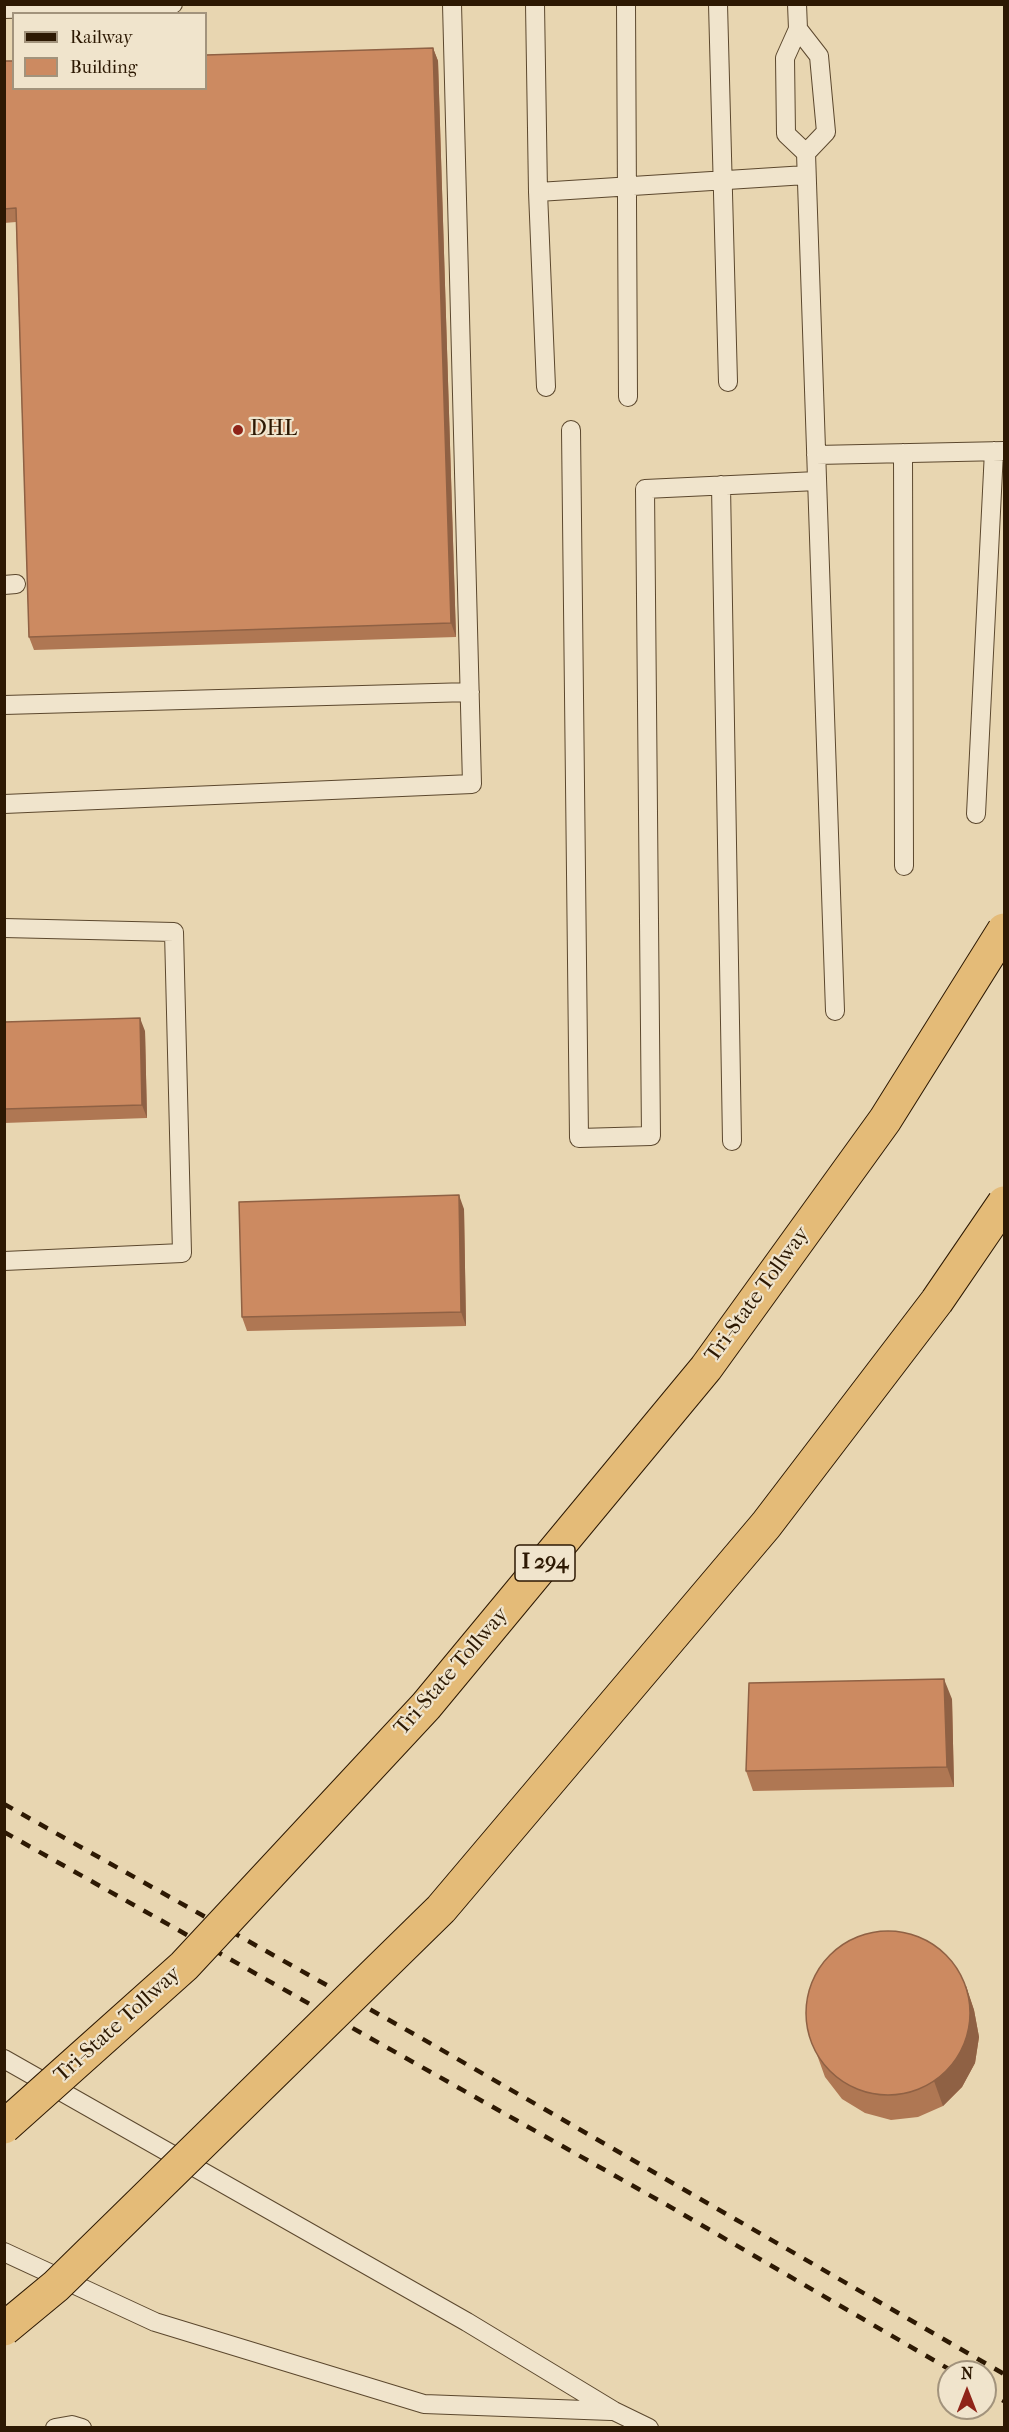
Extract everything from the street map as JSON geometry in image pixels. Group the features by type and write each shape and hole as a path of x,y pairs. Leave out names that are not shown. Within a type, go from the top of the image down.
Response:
{"highway":[{"name":"Tri-State Tollway","path":"4,2127 183,1966 434,1697 706,1368 885,1120 1005,930"},
{"path":"4,2329 56,2286 441,1909 766,1525 937,1300 1005,1203"}],"lane":[{"path":"4,9 172,4"},
{"path":"4,804 472,784 452,4"},
{"path":"535,4 538,192 546,387"},
{"path":"626,4 628,397"},
{"path":"718,4 728,382"},
{"path":"797,4 798,29 784,58 786,134 806,153"},
{"path":"798,29 819,56 826,132 806,153 806,175 835,1011"},
{"path":"538,192 806,175"},
{"path":"571,430 579,1138 651,1136 645,489 817,481"},
{"path":"816,455 999,451 976,814"},
{"path":"903,453 904,866"},
{"path":"722,485 732,1141"},
{"path":"4,705 470,692"},
{"path":"4,928 174,932 182,1253 4,1261"},
{"path":"4,2060 467,2322 614,2411 649,2427"},
{"path":"4,2252 155,2322 424,2403 614,2411"},
{"path":"55,2427 72,2425 82,2427"}],"building":[{"name":"DHL","path":"433,48 451,623 29,637 16,208 4,209 4,61 12,61 12,90 207,90 207,55"},
{"path":"140,1018 142,1105 4,1109 4,1022"},
{"path":"459,1195 461,1312 242,1317 239,1202"},
{"path":"944,1679 947,1767 746,1771 749,1683"},
{"path":"888,1931 919,1938 946,1955 963,1982 970,2013 963,2044 946,2071 919,2088 888,2095 857,2088 830,2071 813,2044 806,2013 813,1982 830,1955 857,1938"}],"railway":[{"path":"4,1804 421,2038 1004,2374"},
{"path":"4,1832 667,2205 937,2362"},
{"path":"997,2397 1004,2401"}],"place":[{"name":"DHL","path":"238,430"}]}
